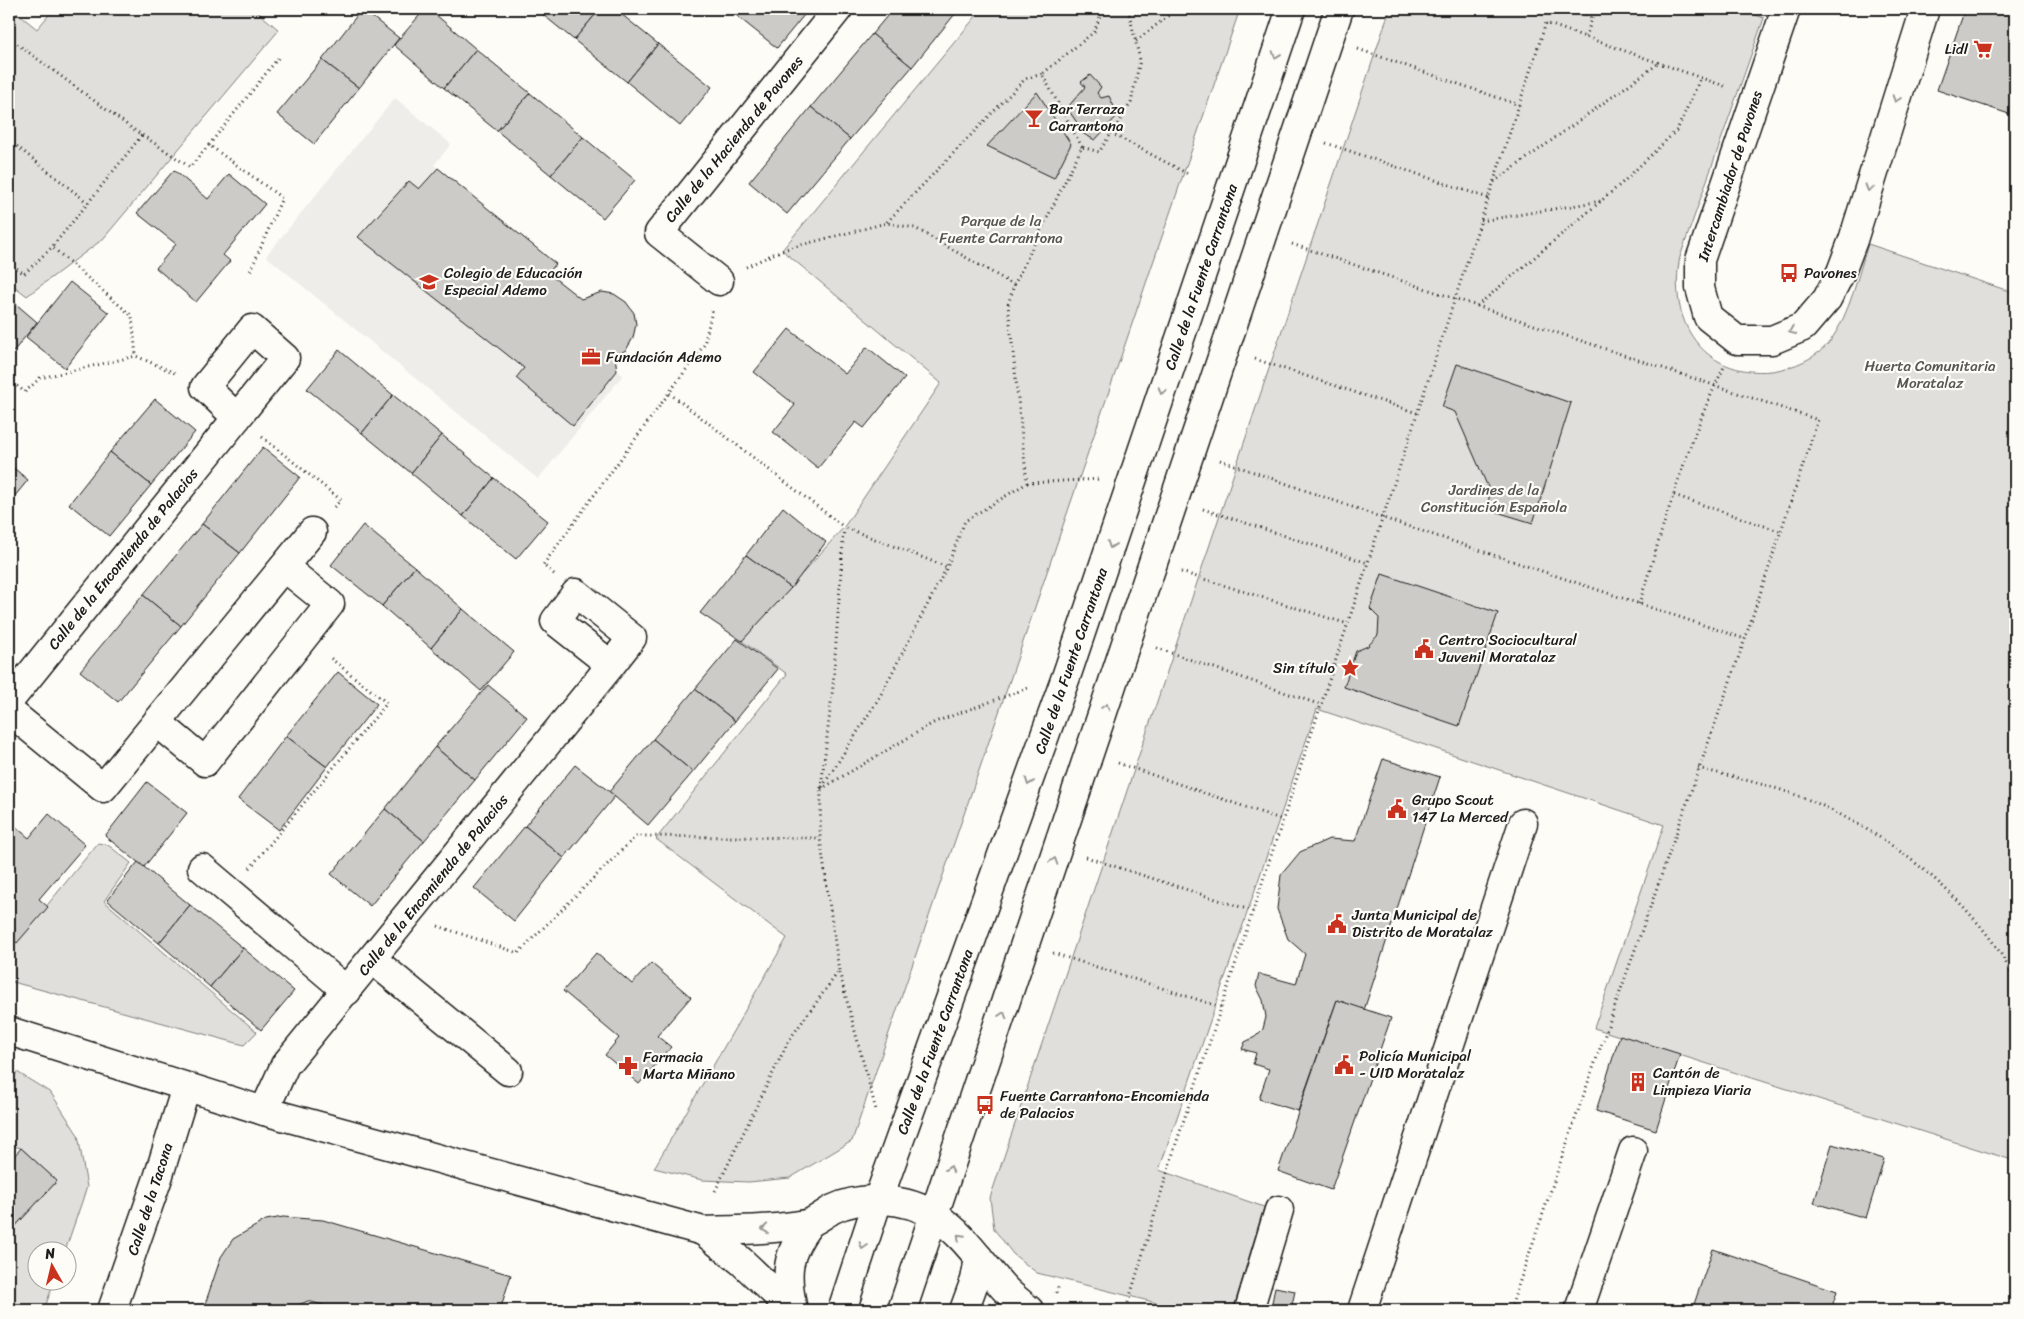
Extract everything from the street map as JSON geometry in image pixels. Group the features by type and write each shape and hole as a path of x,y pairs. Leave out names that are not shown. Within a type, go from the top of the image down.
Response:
{"main road":[{"name":"Calle de la Hacienda de Pavones","path":"719,281 659,233 838,9"},
{"name":"Calle de la Fuente Carrantona","path":"842,1310 878,1200 1067,674 1291,9"},
{"path":"902,1310 1339,9"},
{"name":"Intercambiador de Pavones","path":"1737,340 1708,317 1700,288 1700,260 1786,9"},
{"path":"1737,340 1772,340 1803,327 1827,299 1853,240 1925,9"},
{"name":"Calle de la Encomienda de Palacios","path":"9,701 285,358 252,330 206,387"},
{"path":"206,387 237,418"},
{"path":"9,711 103,788 312,532"},
{"path":"157,722 205,762 330,604 284,567"},
{"name":"Calle de la Encomienda de Palacios","path":"264,1111 285,1065 373,960 632,638 576,593"},
{"path":"1362,1310 1523,823"},
{"path":"202,868 347,991"},
{"path":"373,960 508,1071"},
{"path":"9,1031 264,1111 703,1231 751,1230 809,1224"},
{"name":"Calle de la Tacona","path":"112,1310 158,1178 186,1087"},
{"path":"1579,1310 1633,1151"},
{"path":"793,1310 787,1282 790,1260 798,1238 809,1224 832,1210 856,1200 904,1203 934,1215 960,1236 1004,1288 1029,1310"},
{"path":"1249,1310 1279,1210"},
{"path":"703,1231 741,1261 793,1310"},
{"path":"964,1310 975,1280 979,1258"}],"path":[{"path":"886,223 1025,79 1042,74 1094,32 1103,9"},
{"path":"1042,74 1082,147 1099,152 1130,103 1140,60 1128,9"},
{"path":"1136,41 1177,9"},
{"path":"1571,9 1592,16"},
{"path":"1586,37 1595,9"},
{"path":"1128,1303 1174,1150 1546,23 1756,97"},
{"path":"9,38 142,135 190,167 279,57"},
{"path":"1357,49 1519,105"},
{"path":"1493,183 1660,63"},
{"path":"1476,306 1602,201 1677,130 1701,77"},
{"path":"1111,133 1188,174"},
{"path":"9,262 24,274 52,246 142,135"},
{"path":"9,140 88,203"},
{"path":"1325,143 1488,198"},
{"path":"209,145 282,198 250,272"},
{"path":"1027,483 1008,305 1014,285 1082,147"},
{"path":"1481,221 1602,201"},
{"path":"576,593 543,565 704,345 719,281 782,250 886,223 915,228 1014,285"},
{"path":"1291,244 1714,387 1818,420 1745,639 1698,768 1510,1310"},
{"path":"52,246 132,316 136,356"},
{"path":"1639,604 1674,496 1714,387 1737,340"},
{"path":"9,380 25,392 40,378 136,356 206,387"},
{"path":"1252,358 1417,413"},
{"path":"669,393 844,527 947,566"},
{"path":"237,418 341,500 312,532"},
{"path":"1217,459 1383,518 1745,639"},
{"path":"820,789 879,698 947,566 965,521 1027,483 1104,479"},
{"path":"1674,496 1782,532"},
{"path":"1200,508 1368,563"},
{"path":"844,527 833,686 820,789 820,838 839,971 876,1112"},
{"path":"1178,571 1348,624"},
{"path":"230,892 387,703 304,637"},
{"path":"1152,646 1321,704"},
{"path":"820,789 935,722 1067,674"},
{"path":"1113,762 1283,820"},
{"path":"1698,768 1759,783 1824,806 1897,848 1952,894 1995,946 2015,981"},
{"path":"431,923 518,953 636,836 820,838"},
{"path":"1081,855 1253,911"},
{"path":"1048,952 1221,1007"},
{"path":"715,1191 789,1040 839,971"}],"shaded area":[{"name":"Colegio de Educación Especial Ademo","path":"395,98 451,144 434,165 556,264 549,273 581,299 602,292 614,294 626,302 634,313 636,324 633,338 626,350 615,356 617,371 623,375 538,479 266,256"}],"green space":[{"path":"9,9 12,9 37,29 54,9 254,9 279,30 103,239 27,296 9,282"},
{"name":"Parque de la Fuente Carrantona","path":"982,9 1240,9 852,1141 790,1178 749,1182 702,1180 654,1168 787,938 656,839 787,674 742,641 844,527 941,383 782,250"},
{"name":"Jardines de la Constitución Española","path":"1390,9 1739,9 1764,18 1680,257 1677,280 1679,302 1685,323 1695,340 1709,355 1726,365 1747,371 1772,371 1796,365 1819,352 1831,340 1843,318 1853,294 1868,244 2015,293 2015,1161 1594,1028 1664,825 1317,709 1159,1170 1264,1207 1233,1310 1185,1310 1037,1273 1013,1254 994,1229 990,1198"},
{"path":"98,843 108,845 131,863 104,901 257,1032 244,1045 9,981 9,936 17,942"},
{"path":"17,1072 51,1093 78,1135 87,1187 68,1242 28,1242 28,1292 50,1292 44,1310 9,1310 9,1233 57,1181 21,1148 9,1145 9,1086"}],"building":[{"path":"362,9 399,38 359,88 322,60"},
{"path":"425,9 429,9 476,49 444,88 394,45"},
{"path":"536,9 600,9 574,40"},
{"path":"600,9 615,9 658,44 627,82 574,40"},
{"path":"743,9 809,9 777,48 737,16"},
{"path":"893,9 959,9 912,67 872,34"},
{"name":"Lidl","path":"1965,9 2015,9 2015,116 1937,90"},
{"path":"872,34 912,67 850,139 811,107"},
{"path":"658,44 712,87 680,126 627,82"},
{"path":"476,49 530,93 497,131 444,88"},
{"path":"322,60 359,88 314,144 277,114"},
{"path":"1090,75 1101,87 1097,93 1101,98 1109,96 1118,115 1095,140 1078,131 1078,124 1067,108 1085,87 1081,82"},
{"name":"Bar Terraza Carrantona","path":"1037,92 1071,144 1054,178 987,146"},
{"path":"530,93 583,137 551,175 497,131"},
{"path":"811,107 850,139 787,214 749,182"},
{"path":"583,137 635,180 603,218 551,175"},
{"path":"438,168 556,264 548,273 581,299 602,292 614,294 626,302 634,313 636,324 633,338 626,350 615,356 617,371 573,426 516,378 524,368 358,237 409,181 419,189"},
{"path":"174,170 208,199 229,174 265,204 223,255 230,261 196,302 156,268 176,244 137,213"},
{"path":"70,282 109,313 65,368 26,337"},
{"path":"9,298 37,322 9,357"},
{"path":"789,329 845,374 867,347 905,378 864,428 856,422 818,468 773,432 795,405 754,372"},
{"path":"339,350 393,395 362,433 307,389"},
{"path":"1457,364 1571,403 1533,523 1487,509 1490,492 1455,412 1442,407"},
{"path":"393,395 442,435 411,473 362,433"},
{"path":"155,399 195,432 151,485 110,452"},
{"path":"442,435 494,478 463,516 411,473"},
{"path":"263,447 300,477 240,553 202,524"},
{"path":"110,452 151,485 109,536 69,504"},
{"path":"9,464 28,480 9,503"},
{"path":"494,478 548,521 516,559 463,516"},
{"path":"783,507 826,542 791,588 746,555"},
{"path":"202,524 240,553 181,626 143,595"},
{"path":"363,525 415,567 382,606 331,565"},
{"path":"746,555 791,588 742,641 700,613"},
{"path":"415,567 463,609 431,648 382,606"},
{"name":"Centro Sociocultural Juvenil Moratalaz","path":"1382,574 1498,613 1459,726 1344,687 1356,651 1368,646 1378,635 1379,618 1370,609"},
{"path":"143,595 181,626 118,702 80,671"},
{"path":"463,609 514,652 481,691 431,648"},
{"path":"737,639 778,669 735,721 695,689"},
{"path":"338,672 377,704 327,767 286,736"},
{"path":"488,685 527,717 475,780 435,747"},
{"path":"695,689 735,721 693,772 653,739"},
{"path":"286,736 327,767 279,830 238,799"},
{"path":"653,739 693,772 648,825 609,792"},
{"path":"435,747 475,780 424,841 385,809"},
{"name":"Junta Municipal de Distrito de Moratalaz","path":"1383,759 1440,777 1364,1010 1337,1000 1298,1111 1259,1099 1269,1069 1253,1064 1256,1053 1242,1049 1245,1042 1255,1037 1263,1029 1266,1017 1263,1000 1256,986 1259,974 1296,984 1305,954 1288,939 1277,909 1281,875 1300,852 1329,839 1355,841"},
{"path":"575,765 615,796 564,858 525,826"},
{"path":"147,782 187,813 144,867 105,836"},
{"path":"385,809 424,841 370,906 331,874"},
{"path":"49,814 85,845 39,899 48,907 17,943 9,936 9,821 29,838"},
{"path":"525,826 564,858 514,921 474,888"},
{"path":"138,862 190,905 159,943 107,900"},
{"path":"190,905 243,948 210,987 159,943"},
{"path":"243,948 294,991 261,1030 210,987"},
{"path":"596,953 632,984 651,963 691,997 657,1036 671,1047 639,1084 605,1055 619,1038 563,991"},
{"name":"Policía Municipal - UID Moratalaz","path":"1337,1000 1391,1018 1331,1190 1278,1171"},
{"name":"Cantón de Limpieza Viaria","path":"1620,1035 1680,1054 1656,1130 1596,1111"},
{"path":"1832,1144 1884,1159 1866,1218 1814,1203"},
{"path":"21,1148 57,1181 9,1233 9,1162"},
{"path":"283,1217 323,1220 511,1275 500,1310 340,1310 308,1301 286,1310 203,1310 221,1257 233,1239 266,1220"},
{"path":"1713,1249 1837,1291 1831,1310 1692,1310"},
{"path":"1275,1287 1295,1291 1291,1310 1271,1308"}],"place":[{"name":"Lidl","path":"1983,49"},
{"name":"Bar Terraza Carrantona","path":"1034,118"},
{"name":"Pavones","path":"1789,273"},
{"name":"Colegio de Educación Especial Ademo","path":"429,282"},
{"name":"Fundación Ademo","path":"591,357"},
{"name":"Centro Sociocultural Juvenil Moratalaz","path":"1424,649"},
{"name":"Sin título","path":"1350,668"},
{"name":"Grupo Scout 147 La Merced","path":"1397,809"},
{"name":"Junta Municipal de Distrito de Moratalaz","path":"1337,924"},
{"name":"Policía Municipal - UID Moratalaz","path":"1344,1065"},
{"name":"Farmacia Marta Miñano","path":"628,1066"},
{"name":"Cantón de Limpieza Viaria","path":"1638,1082"},
{"name":"Fuente Carrantona-Encomienda de Palacios","path":"985,1105"}],"park label":[{"name":"Huerta Comunitaria Moratalaz","path":"1930,374"}]}
